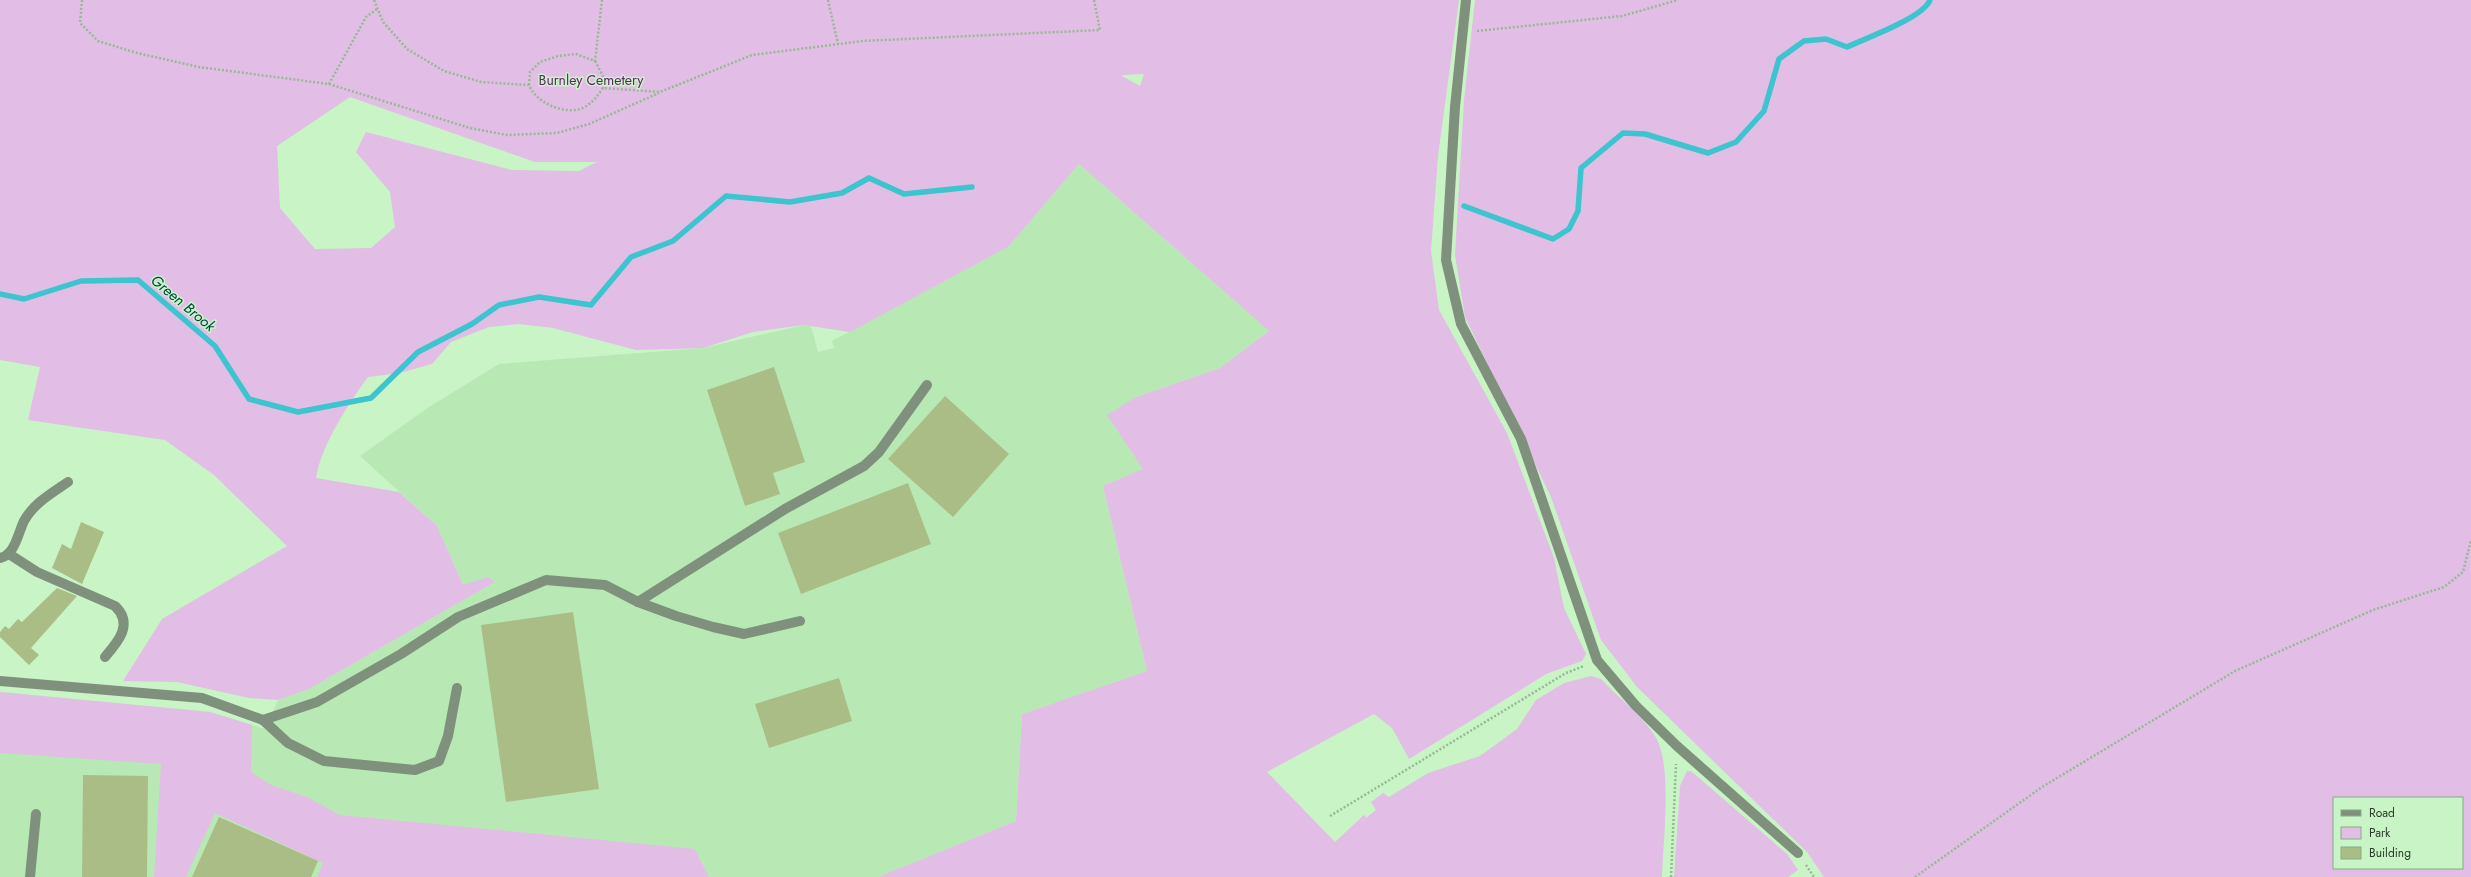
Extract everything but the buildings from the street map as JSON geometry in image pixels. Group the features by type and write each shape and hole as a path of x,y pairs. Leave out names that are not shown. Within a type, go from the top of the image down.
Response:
{"street":[{"path":"1466,0 1455,107 1446,260 1461,324 1521,439 1598,660 1636,706 1677,746 1798,853"},
{"path":"638,602 785,509 864,466 879,452 927,385"},
{"path":"68,482 41,500 31,511 4,556 115,606 123,616 124,627 121,638 105,657"},
{"path":"263,720 317,702 401,654 458,617 546,580 605,585 638,602 713,627 744,634 800,621"},
{"path":"0,681 202,698 263,720 288,743 324,761 415,770 438,761 448,736 457,688"},
{"path":"30,877 36,814"}],"path":[{"path":"82,0 80,23 98,41 137,53 199,67 329,84 470,128 507,135 557,133 589,124 660,92 752,55 862,41 1100,30 1094,0"},
{"path":"374,0 383,22 407,49 444,70 481,82 529,86"},
{"path":"595,61 576,54 558,56 540,62 530,72 529,86 533,96 551,106 576,110 595,101 604,88 602,76 595,61 602,0"},
{"path":"828,0 838,44"},
{"path":"1462,32 1622,16 1678,0"},
{"path":"329,84 366,17 377,9"},
{"path":"604,88 660,92"},
{"path":"1915,877 2042,788 2235,671 2373,610 2444,587 2463,572 2471,540"},
{"path":"1330,816 1566,673 1598,660"},
{"path":"1672,877 1677,746"}],"shaded area":[{"path":"1079,164 1269,331 1220,368 1136,397 1144,469 1103,486 1147,671 1022,714 1016,821 878,877 709,877 695,849 361,877 0,877 0,692 210,712 265,729 278,700 309,689 495,582 488,578 463,585 437,526 360,456 429,407 499,364 703,348 804,325 811,326 818,352 834,348 832,341 1008,247"}],"green space":[{"name":"Burnley Cemetery","path":"0,0 1459,0 1438,156 1431,251 1439,310 1507,433 1554,558 1564,608 1586,654 1582,661 1546,674 1409,759 1392,728 1374,714 1267,772 1335,842 1364,815 1366,818 1376,810 1371,802 1383,793 1389,797 1428,773 1480,756 1517,729 1536,700 1564,683 1591,676 1601,679 1637,714 1655,736 1661,749 1664,765 1666,804 1662,877 878,877 1016,821 1022,714 1147,671 1103,486 1143,469 1107,415 1136,397 1220,368 1269,331 1079,164 1008,247 850,332 804,325 753,332 703,348 636,350 553,328 519,324 489,327 451,342 432,364 400,373 368,377 344,412 329,439 323,453 316,478 399,492 437,526 463,585 488,577 495,582 309,689 278,700 249,698 177,682 123,681 162,619 287,546 214,475 165,440 28,420 40,367 0,360","holes":["1144,74 1140,86 1122,76 1123,75","350,97 535,162 597,162 579,171 512,170 366,132 356,152 390,192 395,227 371,248 315,249 280,208 277,146"]},
{"path":"1475,0 2471,0 2471,877 1824,877 1807,852 1637,687 1601,640 1551,497 1465,317 1455,255 1464,100"},
{"path":"0,692 210,712 252,725 251,772 271,785 307,797 340,815 695,849 709,877 317,877 323,863 215,813 186,877 154,877 161,764 0,753"},
{"path":"1687,771 1691,771 1787,854 1798,870 1788,877 1674,877 1680,786"}],"waterway":[{"path":"1464,206 1553,239 1569,229 1578,211 1581,168 1623,133 1645,134 1708,153 1736,142 1764,111 1779,59 1804,41 1826,39 1847,47 1893,27 1917,14 1930,0"},
{"name":"Green Brook","path":"0,294 24,299 81,281 138,280 215,346 249,399 298,412 371,398 418,352 472,324 499,305 539,297 591,305 631,257 673,241 726,196 790,202 842,193 869,178 904,194 972,187"}]}
